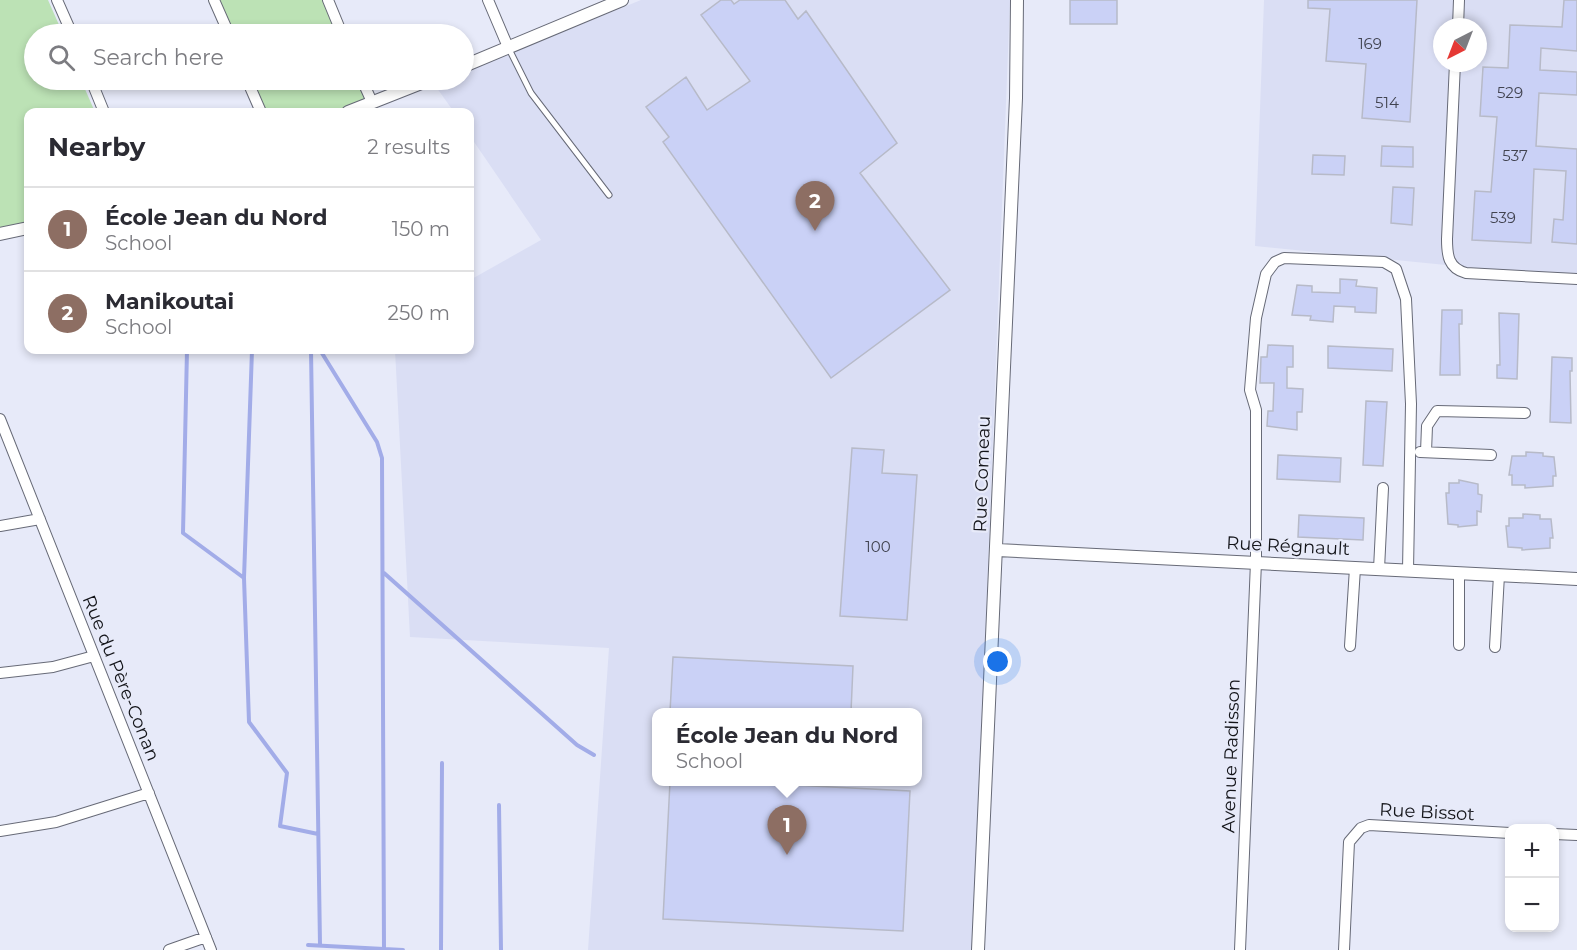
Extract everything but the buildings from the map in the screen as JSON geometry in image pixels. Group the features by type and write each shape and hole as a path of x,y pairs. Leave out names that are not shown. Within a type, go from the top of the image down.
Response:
{"street":[{"path":"57,0 68,24"},
{"path":"214,0 225,24"},
{"path":"328,0 338,24"},
{"path":"488,0 508,47"},
{"path":"474,62 622,0"},
{"name":"Rue Comeau","path":"978,950 997,550 1008,220 1016,98 1017,0"},
{"path":"1458,18 1459,0"},
{"path":"1455,72 1447,239 1447,255 1454,267 1466,273 1577,279"},
{"path":"95,90 102,108"},
{"path":"251,90 259,108"},
{"path":"367,90 372,102"},
{"path":"358,108 403,90"},
{"path":"0,234 24,229"},
{"name":"Avenue Radisson","path":"1240,950 1256,562 1256,410 1250,390 1256,318 1266,274 1275,262 1284,258 1384,262 1396,269 1406,299 1411,404 1410,452"},
{"path":"1426,452 1427,426 1437,411 1525,412"},
{"name":"Rue du Père-Conan","path":"0,418 211,950"},
{"path":"1408,570 1410,452 1491,455"},
{"path":"1379,569 1383,488"},
{"path":"0,526 40,519"},
{"name":"Rue Régnault","path":"997,550 1577,579"},
{"path":"1350,646 1355,568"},
{"path":"1459,573 1459,645"},
{"path":"1495,647 1499,575"},
{"path":"0,673 53,667 94,656"},
{"path":"0,831 56,822 149,792"},
{"name":"Rue Bissot","path":"1344,950 1349,843 1361,828 1369,825 1505,833"},
{"path":"1559,834 1577,835"},
{"path":"169,950 206,937"}],"lane":[{"path":"508,47 531,93 609,195"}],"shaded area":[{"path":"641,0 1010,0 973,950 588,950 609,648 410,637 395,354 474,354 474,278 541,240 474,142 474,108 451,108 438,90 474,90 474,68"},
{"path":"1264,0 1577,0 1577,278 1255,246"}],"green space":[{"path":"0,0 48,0 59,24 24,24 24,90 85,90 93,108 24,108 24,233 0,238"},
{"path":"208,0 323,0 334,24 219,24"},
{"path":"246,90 362,90 368,103 356,108 254,108"}],"waterway":[{"path":"187,354 183,533 244,578"},
{"path":"252,354 244,578 249,722 287,773 280,826 318,834"},
{"path":"311,354 320,945"},
{"path":"322,354 377,442 382,458 384,949"},
{"path":"384,573 577,745 594,755"},
{"path":"441,950 442,763"},
{"path":"499,805 501,950"},
{"path":"308,945 403,950"}],"place":[{"name":"Manikoutai","path":"815,231"},
{"name":"École Jean du Nord","path":"787,855"}]}
